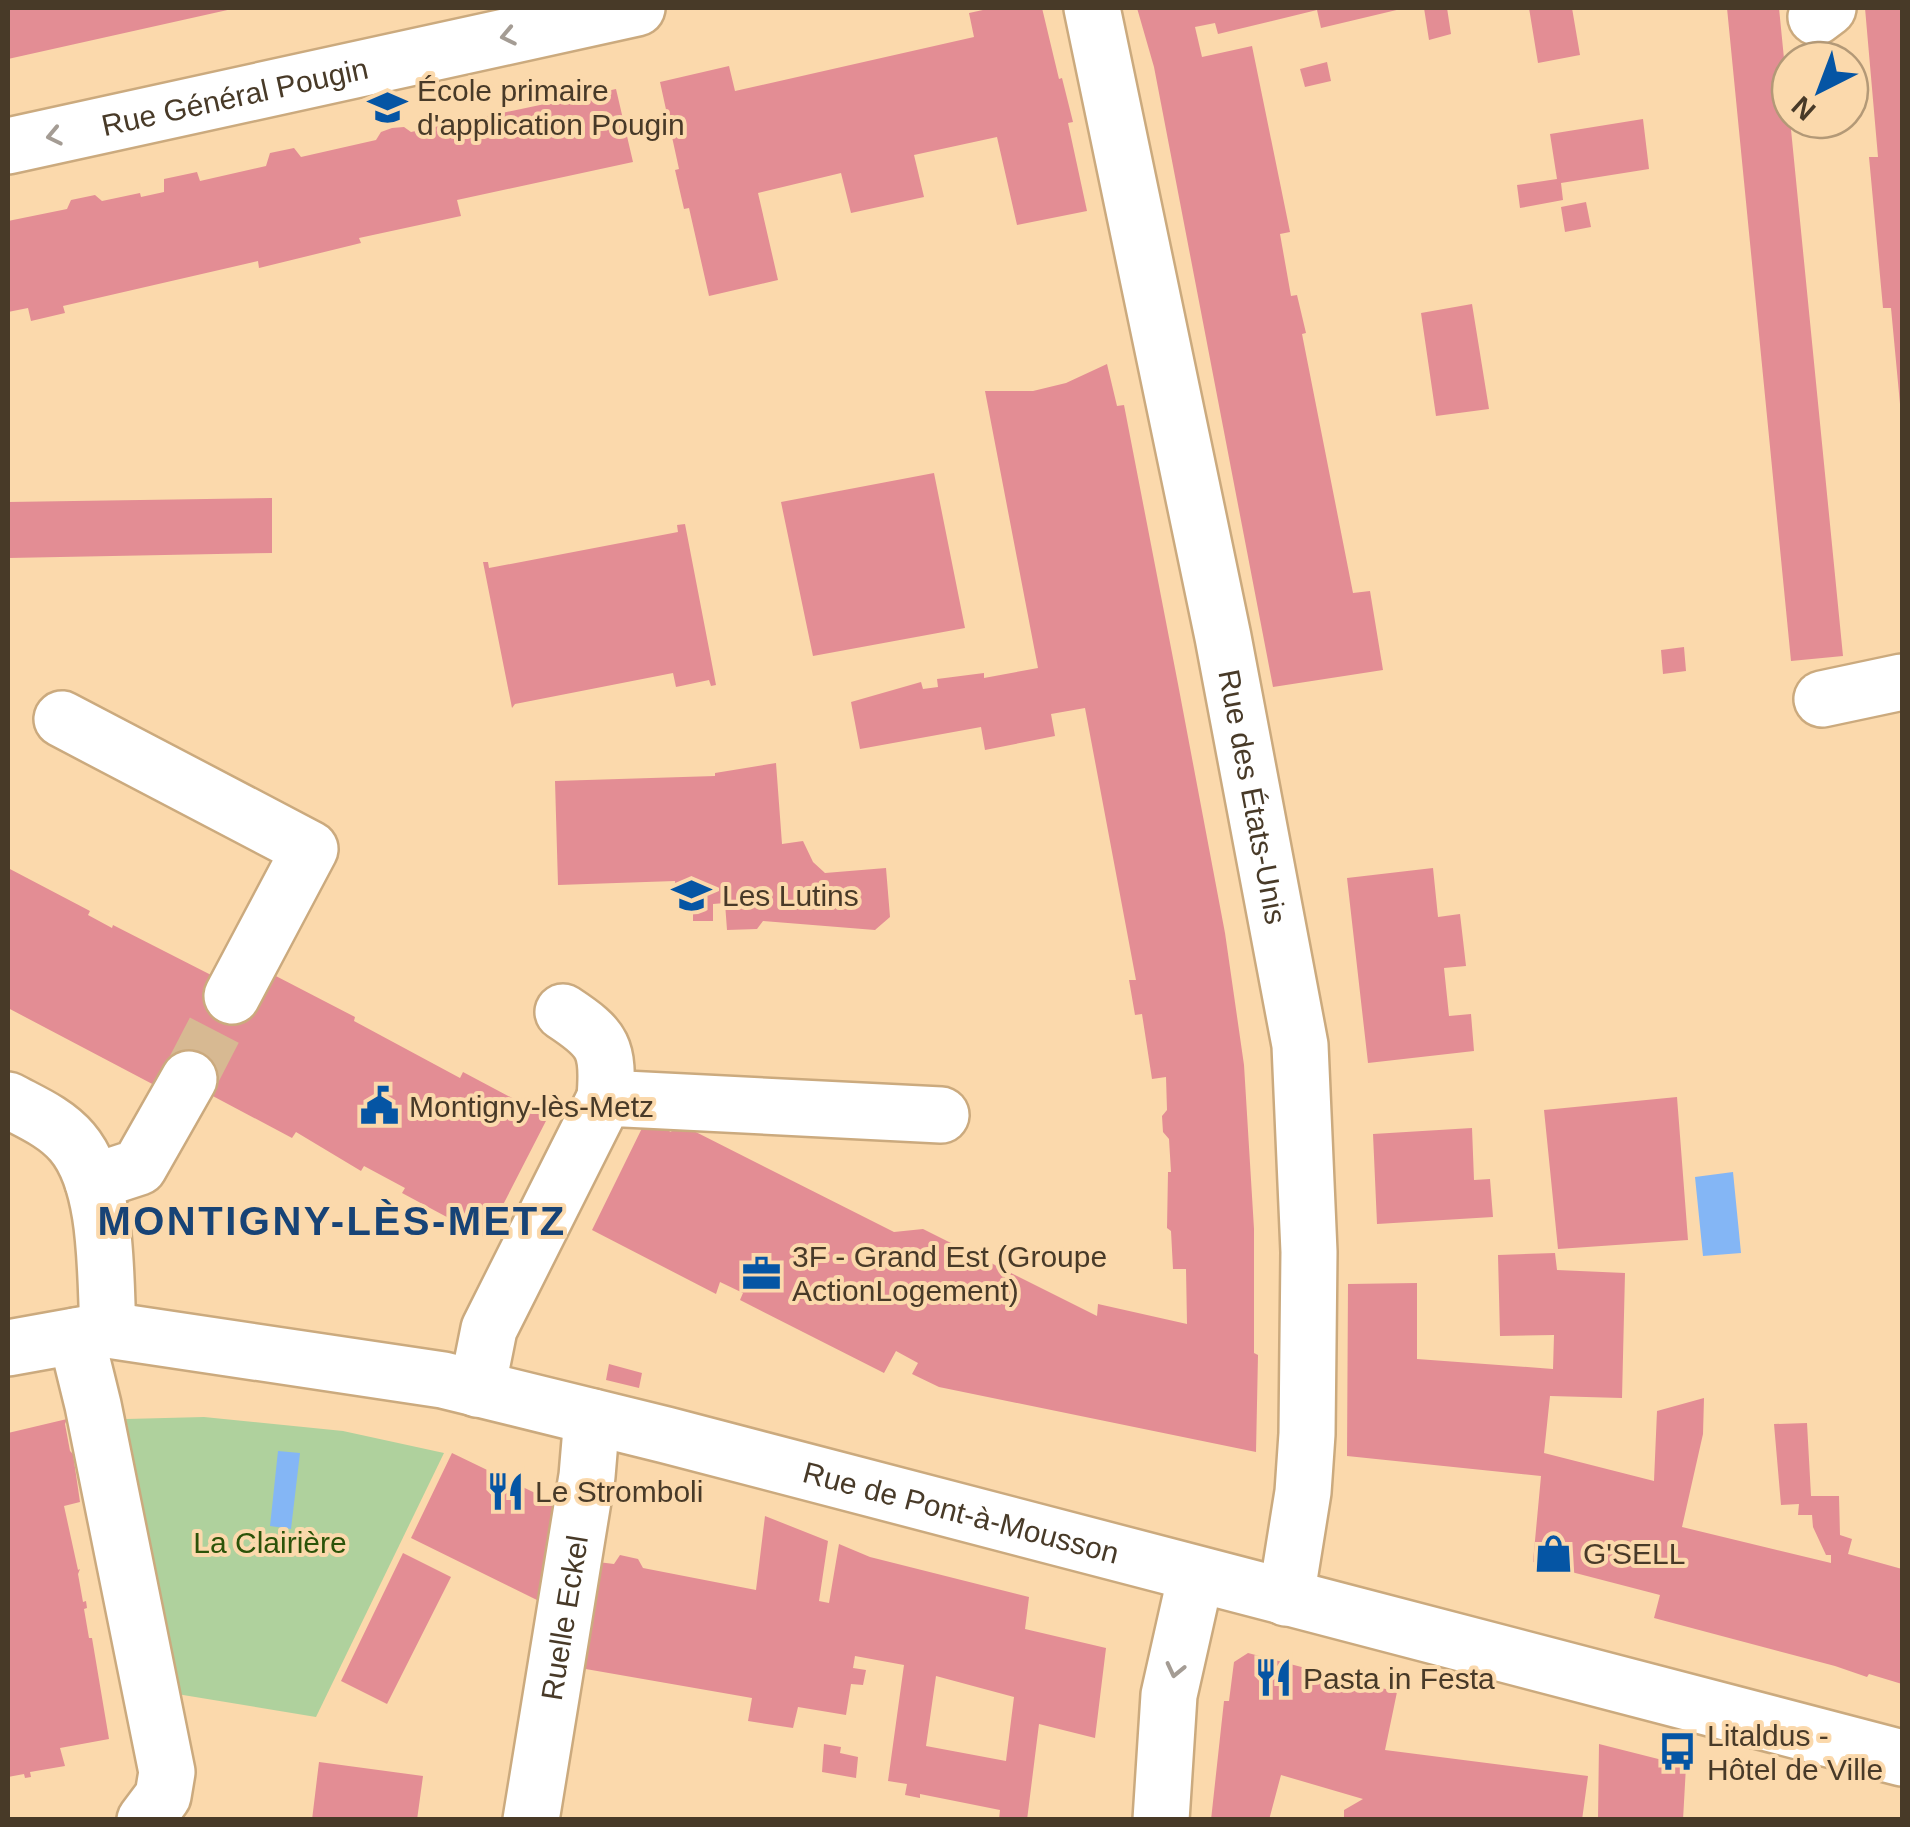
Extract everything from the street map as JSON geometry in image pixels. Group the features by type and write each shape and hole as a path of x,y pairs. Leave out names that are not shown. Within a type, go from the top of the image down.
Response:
{"street":[{"name":"Rue Général Pougin","path":"8,146 638,8"},
{"name":"Rue des États-Unis","path":"1092,8 1220,618 1300,1045 1310,1252 1306,1434 1303,1492 1286,1598"},
{"path":"1822,699 1902,682"},
{"path":"62,719 310,850 232,996"},
{"path":"477,1389 490,1329 605,1098 608,1064 602,1043 562,1012"},
{"path":"93,1182 139,1167 189,1079"},
{"path":"605,1098 942,1115"},
{"path":"8,1100 64,1133 75,1145 93,1182 100,1223 92,1333 93,1405 167,1772 162,1796 146,1820"},
{"name":"Rue de Pont-à-Mousson","path":"8,1348 92,1333 425,1377 1902,1758"},
{"name":"Ruelle Eckel","path":"531,1820 587,1476 592,1417"},
{"path":"1161,1820 1169,1695 1196,1575"}],"green space":[{"name":"La Clairière","path":"204,1417 343,1431 444,1453 316,1717 177,1694 126,1419"}],"water":[{"path":"1733,1172 1741,1253 1703,1256 1695,1177"},
{"path":"278,1451 300,1453 291,1529 270,1526"}],"building":[{"path":"8,8 232,8 232,9 8,59"},
{"path":"992,8 1042,8 1073,122 1068,123 1087,211 1017,225 997,137 914,155 924,197 851,213 841,173 758,193 778,280 709,296 689,208 684,209 675,170 679,169 660,82 729,66 735,91 974,37 969,13"},
{"path":"1137,8 1405,8 1321,28 1317,10 1218,34 1215,23 1195,27 1202,57 1252,46 1290,232 1280,234 1291,296 1297,295 1306,333 1302,334 1353,593 1370,591 1383,670 1273,687 1154,67"},
{"path":"1424,8 1447,8 1451,34 1429,40"},
{"path":"1529,8 1572,8 1580,55 1538,63"},
{"path":"1727,8 1779,8 1782,40 1770,40 1770,140 1792,140 1843,656 1791,661"},
{"path":"1865,8 1902,8 1902,404 1891,308 1883,308 1869,157 1878,157"},
{"path":"1327,62 1331,81 1305,87 1300,69"},
{"path":"616,89 633,162 457,200 461,216 359,238 361,243 259,268 258,261 63,306 65,313 31,321 28,308 8,312 8,221 67,209 71,200 95,195 102,201 164,192 164,179 197,172 200,181 266,166 270,153 294,148 301,157 376,140 381,132 392,128 404,127 411,132"},
{"path":"1643,119 1649,169 1561,183 1563,200 1520,208 1517,185 1557,179 1550,134"},
{"path":"1586,202 1591,227 1565,232 1561,207"},
{"path":"1472,304 1489,409 1436,416 1421,313"},
{"path":"1107,364 1117,406 1124,405 1225,933 1244,1065 1254,1229 1254,1353 1258,1355 1256,1452 939,1387 912,1374 918,1363 896,1351 884,1373 740,1300 743,1293 720,1282 716,1294 592,1230 646,1120 671,1132 676,1122 894,1232 923,1229 1097,1316 1098,1304 1187,1324 1186,1269 1173,1269 1171,1231 1167,1228 1171,1172 1169,1139 1163,1132 1162,1116 1167,1110 1166,1077 1152,1079 1142,1014 1135,1015 1129,980 1136,980 1085,708 1051,714 1055,736 985,750 981,727 860,749 851,702 921,682 923,689 938,687 937,679 984,673 984,678 1038,668 985,391 1033,391 1066,383"},
{"path":"934,473 965,628 813,656 781,502"},
{"path":"272,498 272,553 8,558 8,502"},
{"path":"685,524 716,685 711,686 709,680 676,687 673,673 515,704 512,708 483,562 488,562 489,568 678,532 677,525"},
{"path":"1684,647 1686,671 1663,674 1661,650"},
{"path":"776,763 782,844 803,841 813,862 825,873 886,868 890,917 875,930 763,921 757,929 727,930 725,903 713,904 713,921 693,921 693,905 677,905 675,881 558,885 555,781 715,776"},
{"path":"8,868 90,911 88,915 112,928 113,925 215,977 272,974 460,1078 463,1072 548,1117 486,1238 402,1193 405,1188 364,1166 361,1171 296,1132 292,1138 209,1094 158,1087 8,1008"},
{"path":"1433,868 1438,917 1460,914 1466,966 1444,968 1449,1016 1471,1014 1474,1051 1368,1063 1347,878"},
{"path":"1677,1097 1688,1240 1558,1249 1544,1110"},
{"path":"1472,1128 1474,1180 1490,1179 1493,1217 1377,1224 1373,1134"},
{"path":"1555,1253 1557,1270 1625,1273 1622,1398 1550,1396 1544,1453 1654,1481 1657,1411 1704,1398 1703,1434 1682,1527 1831,1563 1831,1555 1826,1555 1813,1527 1812,1515 1798,1515 1799,1504 1781,1505 1774,1424 1807,1423 1811,1496 1839,1496 1840,1535 1852,1539 1848,1554 1902,1569 1902,1684 1654,1618 1660,1595 1533,1562 1541,1476 1347,1456 1348,1284 1417,1283 1417,1359 1553,1369 1554,1335 1500,1336 1498,1255"},
{"path":"609,1364 642,1373 639,1388 606,1380"},
{"path":"67,1419 80,1502 64,1506 80,1569 109,1739 60,1748 65,1766 30,1772 31,1777 8,1777 8,1433"},
{"path":"452,1453 556,1503 541,1602 411,1538"},
{"path":"765,1516 828,1541 819,1601 829,1603 839,1544 870,1557 1029,1597 1025,1629 1106,1648 1095,1738 1039,1724 1027,1820 999,1820 1000,1810 920,1794 920,1798 905,1795 907,1784 888,1781 904,1665 855,1656 853,1668 866,1670 863,1685 851,1684 846,1715 798,1707 793,1728 748,1721 752,1698 580,1668 598,1562 614,1564 620,1555 638,1559 643,1568 756,1590","holes":["936,1676 1014,1697 1006,1761 926,1746"]},
{"path":"403,1553 451,1577 387,1704 341,1681"},
{"path":"1248,1653 1397,1692 1385,1750 1588,1776 1582,1820 1344,1820 1344,1810 1363,1799 1281,1775 1269,1820 1211,1820 1224,1701 1229,1701 1234,1662"},
{"path":"824,1744 841,1747 840,1753 858,1757 856,1778 822,1772"},
{"path":"1599,1744 1686,1766 1683,1820 1598,1820"},
{"path":"319,1762 423,1776 417,1820 312,1820"}],"tunnel":[{"path":"189,1079 232,996"}],"place":[{"name":"École primaire d'application Pougin","path":"387,107"},
{"name":"Les Lutins","path":"692,895"},
{"name":"Montigny-lès-Metz","path":"379,1106"},
{"name":"3F - Grand Est (Groupe ActionLogement)","path":"762,1273"},
{"name":"Le Stromboli","path":"505,1491"},
{"name":"G'SELL","path":"1553,1553"},
{"name":"Pasta in Festa","path":"1273,1678"},
{"name":"Litaldus - Hôtel de Ville","path":"1677,1752"}],"district":[{"name":"MONTIGNY-LÈS-METZ","path":"332,1221"}]}
